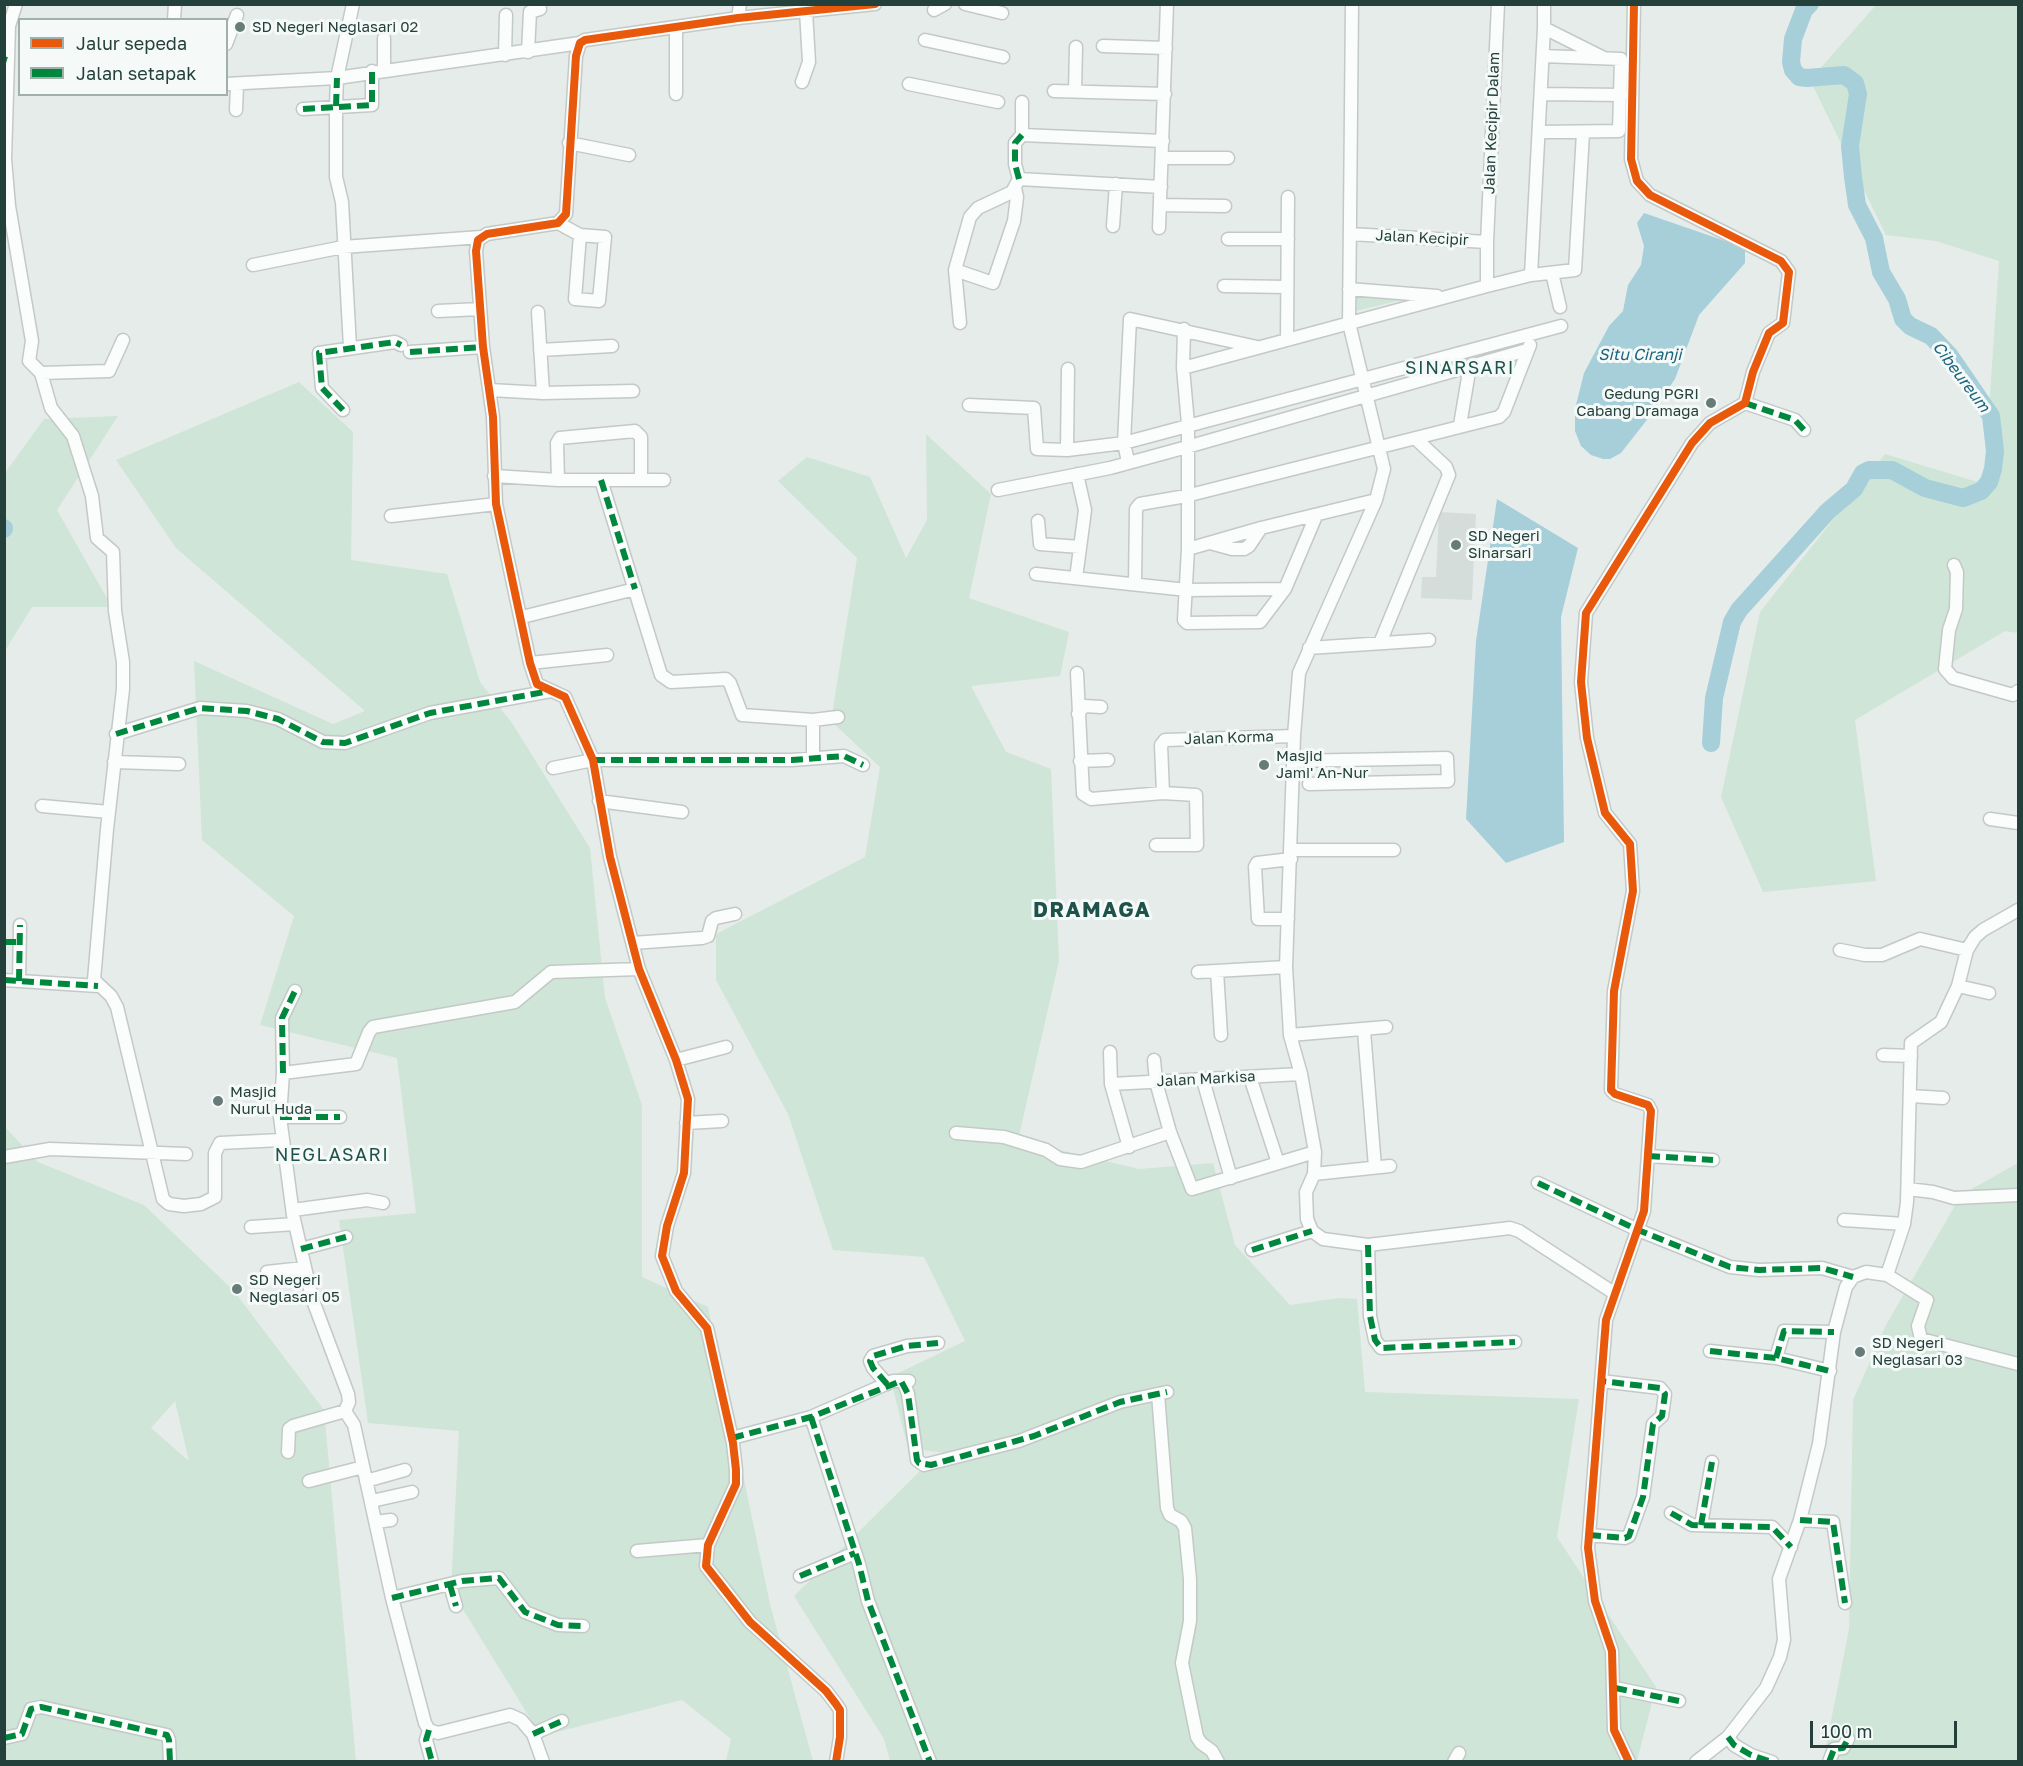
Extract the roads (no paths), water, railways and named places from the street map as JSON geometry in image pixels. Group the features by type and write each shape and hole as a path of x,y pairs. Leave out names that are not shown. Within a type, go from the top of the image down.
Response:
{"street":[{"path":"16,4 9,26 10,60 5,101 5,159 9,206 32,341 29,361 41,372 51,408 73,436 92,496 97,538 113,552 115,611 123,676 94,976 98,986 111,996 117,1007 154,1153 163,1199 169,1204 192,1205 212,1200 216,1195 215,1153 220,1143 281,1140"},
{"path":"350,347 341,198 336,177 336,106 338,78 353,4"},
{"path":"528,52 530,12 540,9 539,4"},
{"path":"738,18 740,4"},
{"path":"236,110 232,85 338,78 528,52 580,43 585,39 738,18 875,4"},
{"path":"965,4 1002,13"},
{"path":"1159,228 1167,4"},
{"path":"1352,4 1349,323 1384,468 1376,500 1299,672 1294,736 1286,967 1290,1035 1301,1074 1315,1152 1314,1174 1308,1186 1305,1202 1307,1219 1312,1232 1331,1242 1368,1245 1510,1228 1519,1231 1614,1293"},
{"name":"Jalan Kecipir Dalam","path":"1487,242 1498,4"},
{"path":"1629,1761 1614,1730 1615,1688 1611,1642 1591,1585 1589,1535 1606,1320 1638,1230 1646,1193 1650,1107 1611,1090 1614,991 1633,891 1630,844 1605,813 1587,738 1581,682 1586,613 1692,442 1710,423 1744,403 1753,372 1769,333 1783,323 1789,272 1781,261 1650,195 1637,181 1631,159 1634,4"},
{"path":"1531,275 1544,5"},
{"path":"802,82 809,62 806,11"},
{"path":"228,39 237,15"},
{"path":"505,55 506,15"},
{"path":"676,27 676,94"},
{"path":"1544,28 1604,57"},
{"path":"303,109 373,104 384,38"},
{"path":"925,40 1003,57"},
{"path":"253,265 343,247 481,237 558,223 565,217 568,209 569,143 576,56 580,43"},
{"path":"1103,46 1166,48"},
{"path":"1075,91 1076,47"},
{"path":"1539,132 1618,133 1621,95 1621,59 1543,56"},
{"path":"909,84 998,102"},
{"path":"1054,91 1165,94"},
{"path":"1541,94 1621,95"},
{"path":"955,270 993,283 1014,221 1017,197 1016,143 1022,135 1022,102"},
{"path":"1183,368 1486,286 1531,275 1573,271 1576,268 1583,133"},
{"path":"1022,135 1163,141"},
{"path":"569,143 629,155"},
{"path":"1163,158 1228,158"},
{"path":"960,323 955,270 973,211 1017,184 1116,184 1161,187"},
{"path":"1113,226 1116,184"},
{"path":"1287,340 1288,197"},
{"path":"1160,205 1225,206"},
{"path":"558,223 580,235 606,237 599,301 575,299 580,235"},
{"name":"Jalan Kecipir","path":"1350,234 1487,242 1486,286"},
{"path":"481,237 478,240 476,251 483,347 490,390 496,504 530,663 537,684 565,697 593,760 610,857 639,969 676,1060 688,1099 684,1173 667,1226 662,1256 676,1291 707,1328 732,1437 736,1485 708,1545 707,1570 750,1622 826,1691 836,1704 840,1710 837,1761"},
{"path":"1228,239 1288,240"},
{"path":"1552,273 1560,307"},
{"path":"1224,286 1287,287"},
{"path":"1349,289 1446,297"},
{"path":"438,311 480,309"},
{"path":"538,312 543,393"},
{"path":"1128,462 1124,443 1129,320 1134,318 1258,347"},
{"path":"969,405 1032,407 1036,410 1036,448 1067,450 1124,443 1188,424 1561,326"},
{"path":"1184,329 1183,368 1188,424 1186,496 1188,549 1184,620 1187,623 1255,624 1260,622 1285,589 1316,516"},
{"path":"1135,584 1138,506 1416,439 1502,415 1535,333"},
{"path":"41,372 110,372 123,340"},
{"path":"343,410 322,388 318,355 350,347 396,342 405,348 483,347"},
{"path":"540,350 612,346"},
{"path":"998,490 1077,474 1187,447 1527,350"},
{"path":"1460,425 1470,366"},
{"path":"1067,450 1068,369"},
{"path":"490,390 543,393 633,391"},
{"path":"1744,403 1795,420 1804,430"},
{"path":"558,480 557,443 560,438 635,431 641,437 641,480"},
{"path":"1380,644 1449,475 1444,464 1416,439"},
{"path":"1076,578 1085,510 1077,474"},
{"path":"494,476 558,480 664,480"},
{"path":"601,480 659,669 668,681 726,678 742,715 813,720 838,717"},
{"path":"1188,549 1261,528 1376,500"},
{"path":"391,516 496,504"},
{"path":"1038,521 1040,544 1080,547"},
{"path":"1954,565 1956,609 1949,630 1945,669 1953,678 2013,695 2019,691"},
{"path":"1036,574 1187,590 1285,589"},
{"path":"522,617 635,589"},
{"path":"1309,648 1429,640"},
{"path":"530,663 607,655"},
{"path":"1077,673 1082,791 1087,798 1163,793 1196,795 1197,845 1156,845"},
{"path":"117,734 200,708 247,711 278,719 323,742 345,743 430,713 553,690"},
{"path":"1078,714 1084,706 1101,706"},
{"path":"813,720 813,759"},
{"name":"Jalan Korma","path":"1163,793 1161,745 1165,740 1294,736"},
{"path":"553,768 593,760 813,759 844,756 864,765"},
{"path":"1293,761 1447,758 1448,781 1310,784"},
{"path":"1080,761 1108,760"},
{"path":"114,762 179,764"},
{"path":"599,801 682,812"},
{"path":"42,806 109,812"},
{"path":"1990,819 2019,823"},
{"path":"1288,919 1258,919 1254,867 1257,863 1291,854 1394,850"},
{"path":"1887,1275 1904,1224 1908,1189 1911,1043 1941,1022 1958,986 1967,950 1983,930 2019,910"},
{"path":"633,943 702,938 708,936 711,921 735,914"},
{"path":"19,981 20,925"},
{"path":"1840,950 1865,955 1882,955 1920,939 1967,950"},
{"path":"4,942 18,942"},
{"path":"1198,972 1286,967"},
{"path":"283,1073 356,1064 373,1027 515,1002 523,998 551,972 639,969"},
{"path":"1217,971 1221,1035"},
{"path":"4,980 98,986"},
{"path":"1958,986 1989,993"},
{"path":"288,1452 290,1429 293,1426 345,1411 349,1402 303,1268 281,1140 282,1018 295,991"},
{"path":"1290,1035 1386,1027"},
{"path":"1364,1030 1375,1167"},
{"path":"676,1060 726,1047"},
{"path":"1110,1052 1112,1084 1129,1147"},
{"path":"1883,1055 1911,1056"},
{"path":"1154,1060 1156,1082 1170,1132 1190,1187 1195,1189 1315,1152"},
{"name":"Jalan Markisa","path":"1112,1084 1301,1074"},
{"path":"1250,1077 1278,1163"},
{"path":"1203,1080 1231,1178"},
{"path":"1910,1096 1943,1098"},
{"path":"280,1117 340,1117"},
{"path":"686,1123 722,1121"},
{"path":"956,1133 1004,1137 1074,1162 1090,1160 1170,1132"},
{"path":"4,1157 50,1149 186,1154"},
{"path":"1648,1156 1713,1160"},
{"path":"1314,1174 1390,1166"},
{"path":"1538,1183 1638,1230 1730,1267 1759,1270 1822,1268 1853,1277"},
{"path":"1908,1189 1954,1198 2019,1195"},
{"path":"293,1210 367,1200 383,1203"},
{"path":"1844,1220 1904,1224"},
{"path":"251,1227 295,1224"},
{"path":"1252,1250 1312,1232"},
{"path":"301,1249 346,1237"},
{"path":"1368,1245 1370,1316 1375,1340 1381,1348 1515,1342"},
{"path":"267,1272 303,1268"},
{"path":"1696,1761 1728,1737 1766,1688 1780,1657 1784,1640 1779,1579 1800,1520 1822,1433 1834,1332 1846,1287 1853,1277 1866,1272 1887,1275 1928,1300 1918,1326 1921,1339 2019,1364"},
{"path":"1776,1358 1784,1330 1834,1332"},
{"path":"887,1384 873,1368 870,1361 873,1356 907,1346 938,1343"},
{"path":"1710,1351 1776,1358 1830,1371"},
{"path":"732,1437 811,1417 897,1380 906,1382 917,1460 924,1465 1034,1436 1106,1407 1162,1393 1167,1508 1170,1515 1181,1521 1185,1528 1191,1579 1190,1621 1182,1663 1197,1737 1212,1751 1218,1761"},
{"path":"1589,1535 1624,1538 1629,1536 1643,1497 1653,1424 1662,1416 1665,1395 1660,1388 1601,1381"},
{"path":"345,1411 354,1425 392,1598 429,1730 426,1740 432,1761"},
{"path":"811,1417 868,1601 930,1761"},
{"path":"1701,1525 1712,1462"},
{"path":"309,1481 363,1467"},
{"path":"366,1481 405,1470"},
{"path":"372,1501 412,1492"},
{"path":"1671,1513 1686,1524 1768,1526 1776,1529 1791,1546"},
{"path":"376,1522 391,1520"},
{"path":"1800,1520 1833,1522 1845,1603"},
{"path":"637,1551 708,1545"},
{"path":"800,1576 855,1553"},
{"path":"392,1598 478,1578 499,1578 525,1612 558,1625 583,1626"},
{"path":"450,1585 456,1606"},
{"path":"1615,1688 1679,1701"},
{"path":"4,1738 22,1734 31,1709 40,1707 166,1735 170,1740 170,1761"},
{"path":"429,1730 433,1733 444,1733 510,1715 521,1720 533,1734 543,1761"},
{"path":"533,1734 562,1720"},
{"path":"1728,1737 1734,1744 1751,1755 1772,1761"},
{"path":"1828,1761 1834,1749 1843,1748 1848,1739"}],"water":[{"name":"Situ Ciranji","path":"1644,213 1734,244 1745,251 1745,263 1699,315 1675,379 1646,421 1621,453 1610,459 1603,459 1591,455 1581,446 1575,431 1575,409 1584,373 1609,326 1623,311 1628,285 1641,265 1644,246 1637,223"},
{"path":"1497,499 1578,548 1561,617 1564,842 1506,863 1466,819 1476,641"}],"waterway":[{"name":"Cibeureum","path":"1711,743 1714,698 1732,622 1739,610 1828,511 1854,489 1863,473 1869,470 1892,470 1925,488 1963,498 1981,491 1989,482 1993,469 1995,451 1991,416 1950,356 1931,336 1910,326 1903,319 1897,299 1881,272 1874,238 1857,205 1850,146 1858,94 1855,83 1844,75 1799,77 1793,70 1791,62 1793,39 1804,10 1810,4"}],"place":[{"name":"SD Negeri Neglasari 02","path":"240,27"},
{"name":"Gedung PGRI Cabang Dramaga","path":"1711,403"},
{"name":"SD Negeri Sinarsari","path":"1456,545"},
{"name":"Masjid Jami' An-Nur","path":"1264,765"},
{"name":"Masjid Nurul Huda","path":"218,1101"},
{"name":"SD Negeri Neglasari 05","path":"237,1289"},
{"name":"SD Negeri Neglasari 03","path":"1860,1352"}],"district":[{"name":"SINARSARI","path":"1460,368"},
{"name":"DRAMAGA","path":"1092,910"},
{"name":"NEGLASARI","path":"332,1155"}]}
